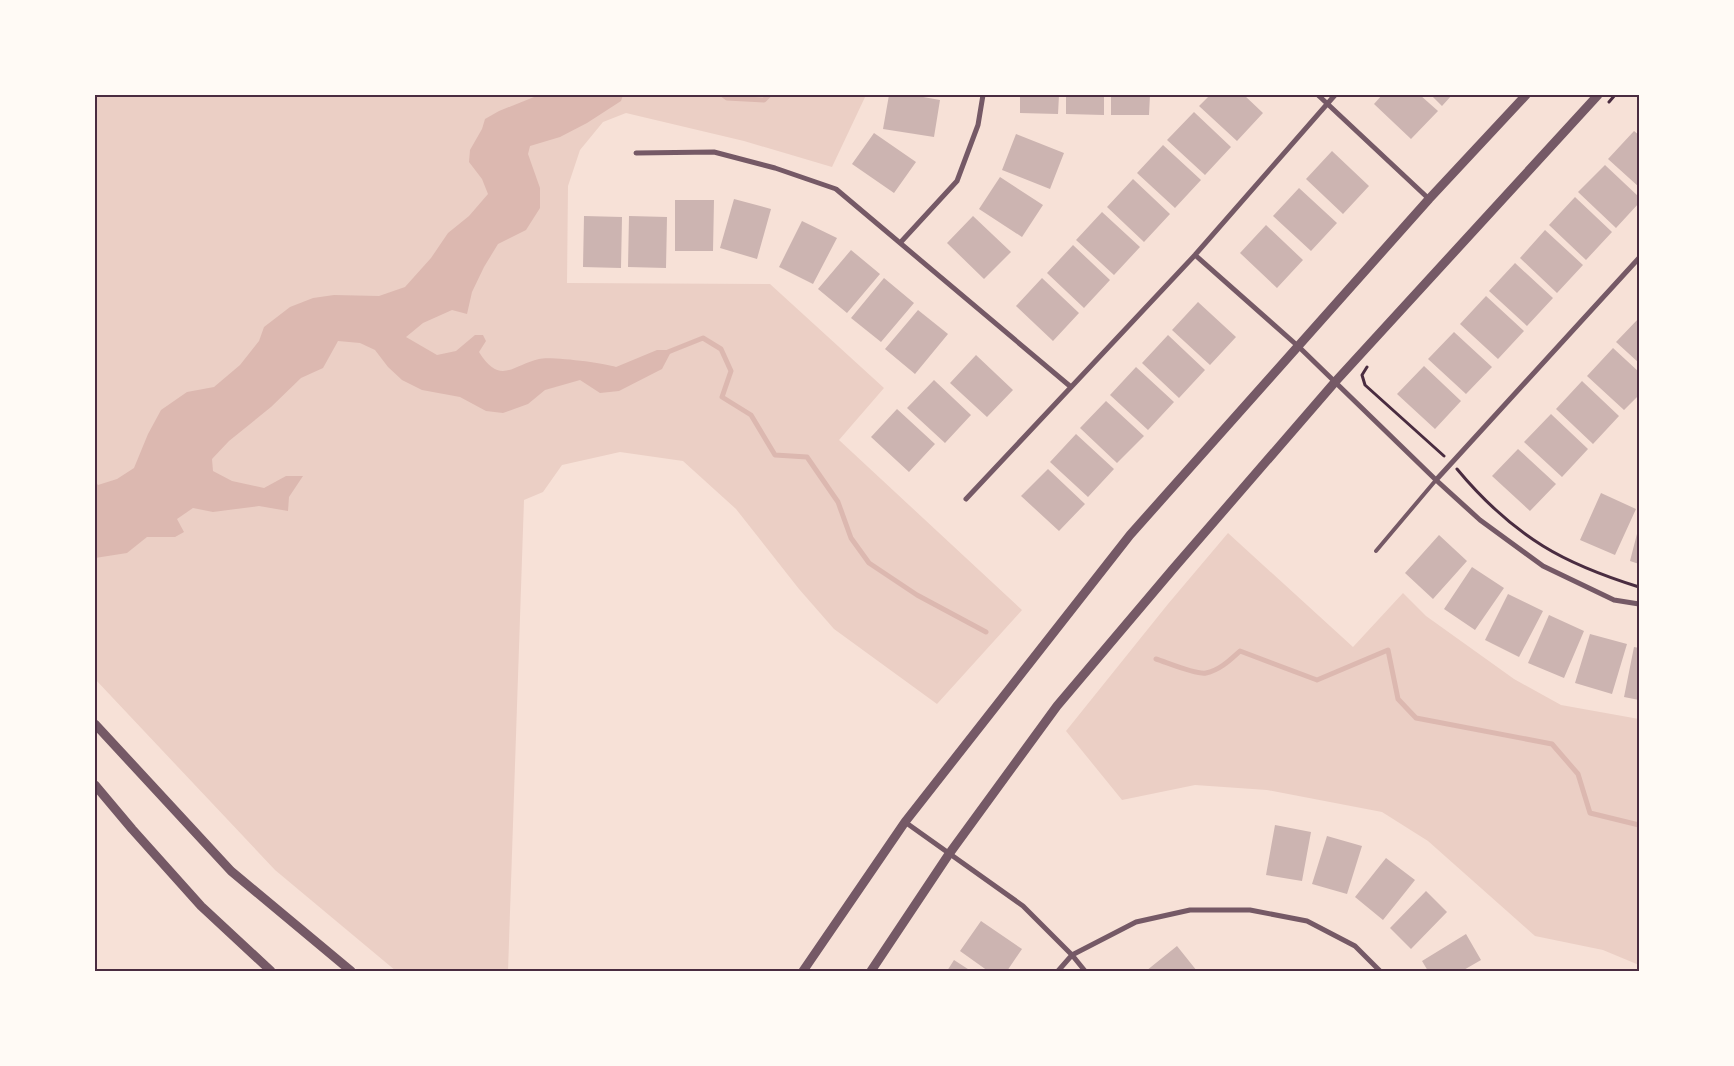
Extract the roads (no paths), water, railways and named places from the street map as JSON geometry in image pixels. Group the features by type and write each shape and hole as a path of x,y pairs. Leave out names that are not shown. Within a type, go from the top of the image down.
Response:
{"street":[{"path":"900,243 958,181 978,125 982,95"},
{"path":"1318,95 1429,200"},
{"path":"966,499 1195,255 1335,95"},
{"path":"803,971 905,822 1130,535 1429,200 1526,95"},
{"path":"871,971 949,854 1057,706 1335,382 1598,95"},
{"path":"636,154 714,152 775,168 836,189 1071,387"},
{"path":"1195,255 1298,347 1480,520 1543,566 1614,600 1639,604"},
{"path":"1436,480 1639,258"},
{"path":"95,724 231,871 352,971"},
{"path":"95,785 201,906 269,970"},
{"path":"905,822 1023,906 1072,955 1085,971"},
{"path":"1058,971 1072,955 1136,922 1190,910 1250,910 1307,921 1355,946 1380,971"}],"lane":[{"path":"1376,551 1436,480"}],"waterway":[{"path":"723,95 727,98 764,100 769,95"},
{"path":"668,352 703,338 721,349 731,371 722,397 751,415 775,455 807,457 838,502 851,538 869,563 917,595 986,632"},
{"path":"1156,659 1188,670 1206,673 1220,667 1240,651 1317,680 1388,650 1398,699 1416,718 1552,744 1578,774 1590,813 1639,825"}]}
